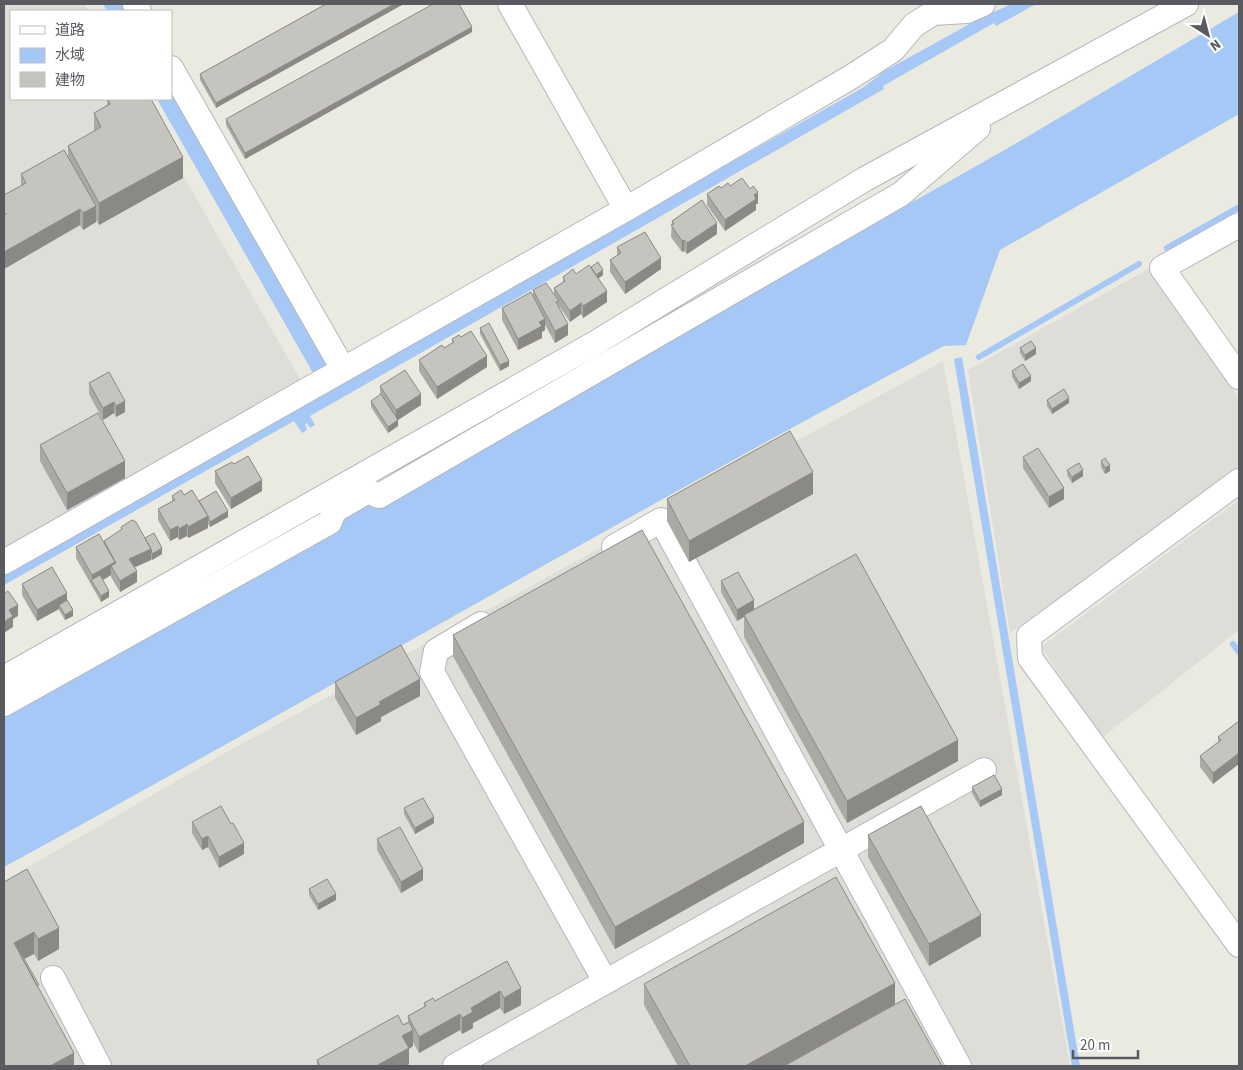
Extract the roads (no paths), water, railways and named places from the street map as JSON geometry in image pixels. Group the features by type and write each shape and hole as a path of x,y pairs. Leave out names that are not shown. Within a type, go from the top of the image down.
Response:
{"street":[{"path":"510,4 626,209"},
{"path":"4,562 626,209 851,77 893,50 914,25 933,14 967,12 983,4"},
{"path":"4,678 575,354 816,207 1015,96 1186,4"},
{"path":"172,70 343,370"},
{"path":"4,704 330,522 334,511 368,491 379,496 901,194 1015,96"},
{"path":"1239,225 1162,268 1239,377"},
{"path":"1239,481 1029,636 1030,658 1239,945"},
{"path":"594,558 661,520 958,1066"},
{"path":"502,612 436,651 432,672 605,981"},
{"path":"455,1066 984,770"},
{"path":"52,978 98,1066"}],"water":[{"path":"103,4 121,4 124,10 106,10"},
{"path":"1012,4 1036,4 996,26 994,23 883,86 884,89 310,416 315,425 310,428 307,423 305,424 307,430 302,433 294,421 4,585 4,575 270,424 313,373 158,100 172,100 172,94 326,365 343,382 864,87 883,72 982,17"},
{"path":"1239,12 1239,114 1000,250 966,345 944,346 825,410 4,867 4,716 339,527 340,515 367,499 380,503 1008,148"},
{"path":"962,357 1080,1066 1072,1066 954,359"}],"waterway":[{"path":"1167,248 1239,207"},
{"path":"979,357 1139,264"},
{"path":"1233,644 1239,652"}]}
